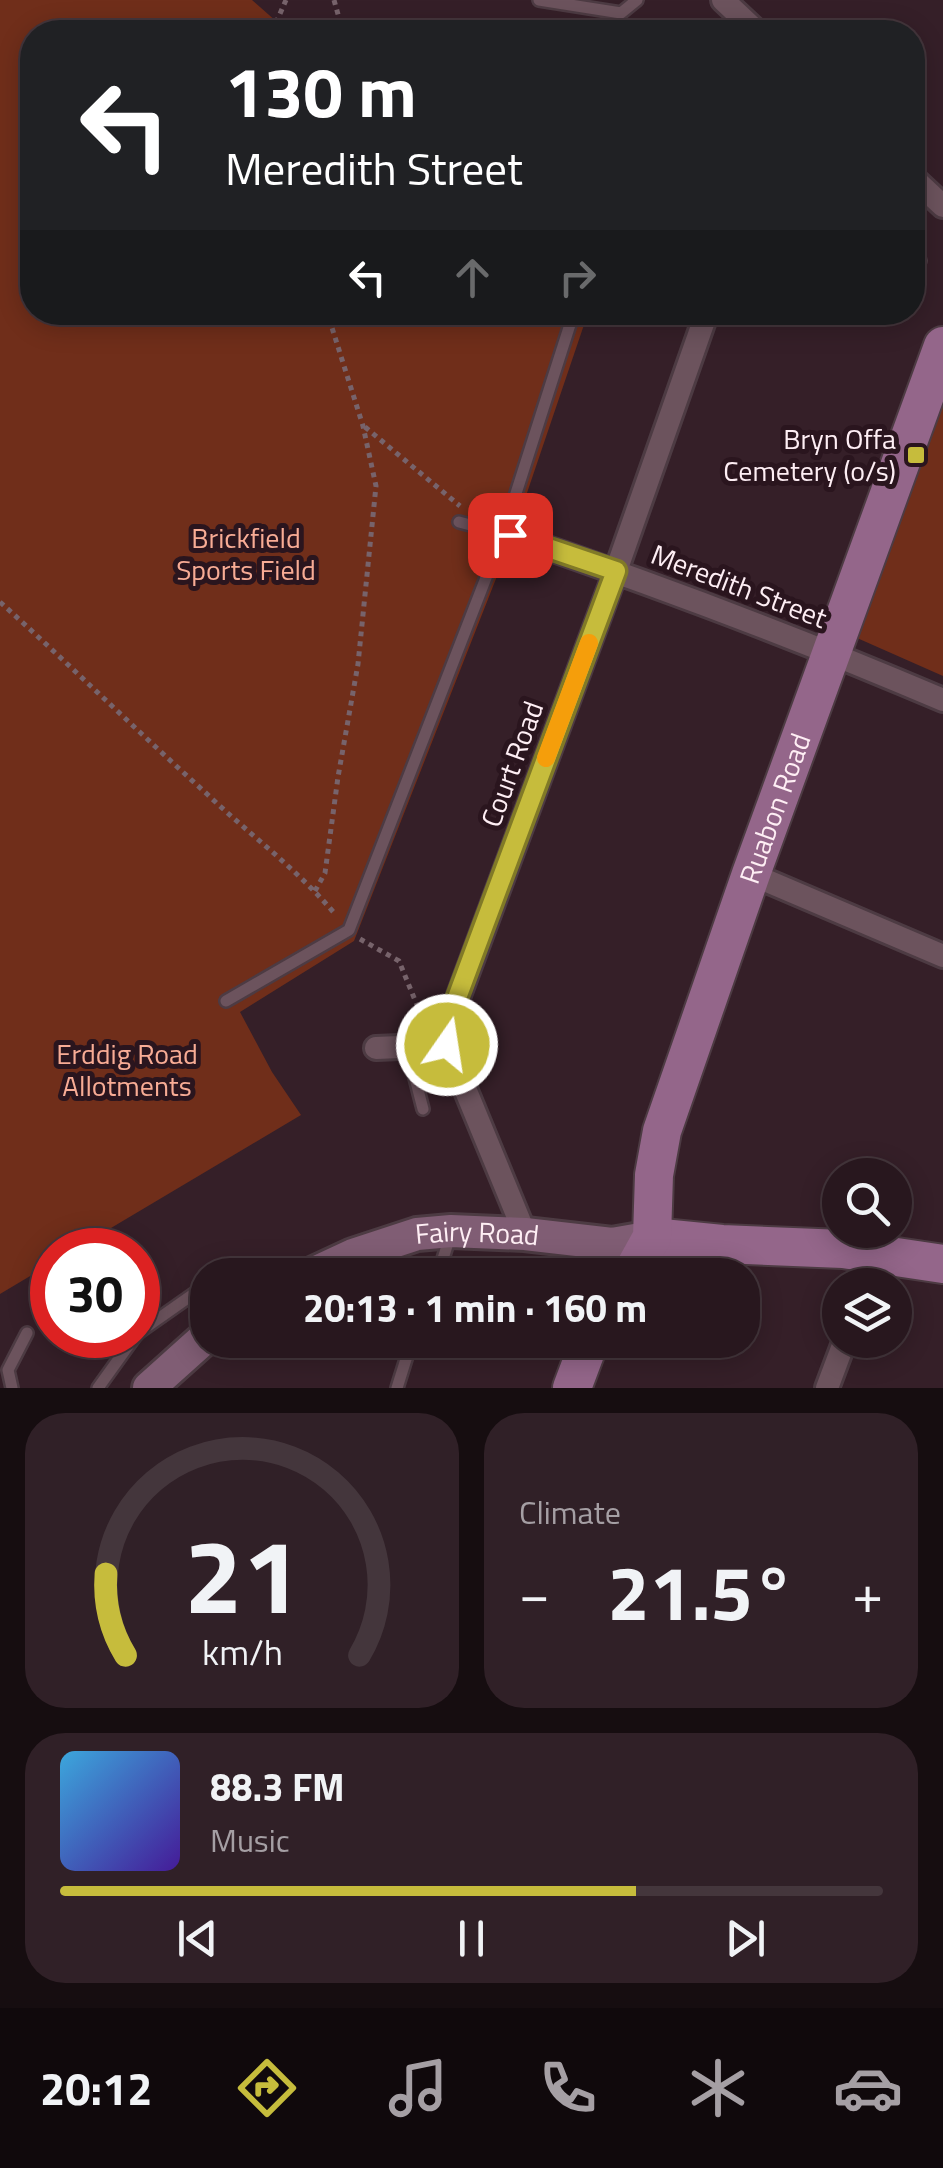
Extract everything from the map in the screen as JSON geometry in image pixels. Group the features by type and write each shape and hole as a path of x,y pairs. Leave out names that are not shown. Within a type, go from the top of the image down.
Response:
{"main road":[{"name":"Ruabon Road","path":"640,1258 652,1237 654,1175 662,1132 751,874 943,346"},
{"name":"Fairy Road","path":"347,1258 418,1234 451,1231 612,1244 652,1237"},
{"path":"652,1237 858,1268"},
{"path":"895,1268 943,1264"},
{"path":"149,1388 190,1351"},
{"path":"572,1388 583,1358"}],"street":[{"path":"722,0 744,20"},
{"name":"Court Road","path":"447,1045 448,1022 616,571 701,325"},
{"name":"Meredith Street","path":"507,534 834,653 943,700"},
{"path":"751,874 943,956"},
{"path":"376,1048 447,1045 525,1234"},
{"path":"827,1388 838,1358"}],"lane":[{"path":"538,0 621,13 637,0"},
{"path":"226,1002 349,930 507,534 570,325"},
{"path":"459,522 507,534"},
{"path":"407,1047 423,1109"},
{"path":"443,1258 451,1231"},
{"path":"160,1318 190,1296"},
{"path":"12,1388 8,1370 27,1333"},
{"path":"98,1388 120,1358"},
{"path":"397,1388 406,1358"}],"path":[{"path":"315,891 325,873 358,664 376,504 374,470 363,426 331,325"},
{"path":"363,426 460,504 459,522"},
{"path":"0,602 215,802 257,835 349,930 399,962 417,1005 447,1045"}],"green space":[{"name":"Brickfield Sports Field","path":"0,0 252,0 275,20 20,20 20,325 584,325 510,543 354,941 240,1012 272,1072 301,1115 111,1228 30,1228 30,1276 0,1294"},
{"path":"943,384 943,676 848,634"}],"slow traffic":[{"path":"546,758 589,643"}],"place":[{"name":"Bryn Offa Cemetery (o/s)","path":"916,455"}],"route":[{"path":"447,1045 448,1022 616,571 510,535"}],"park label":[{"name":"Erddig Road Allotments","path":"127,1070"}]}
